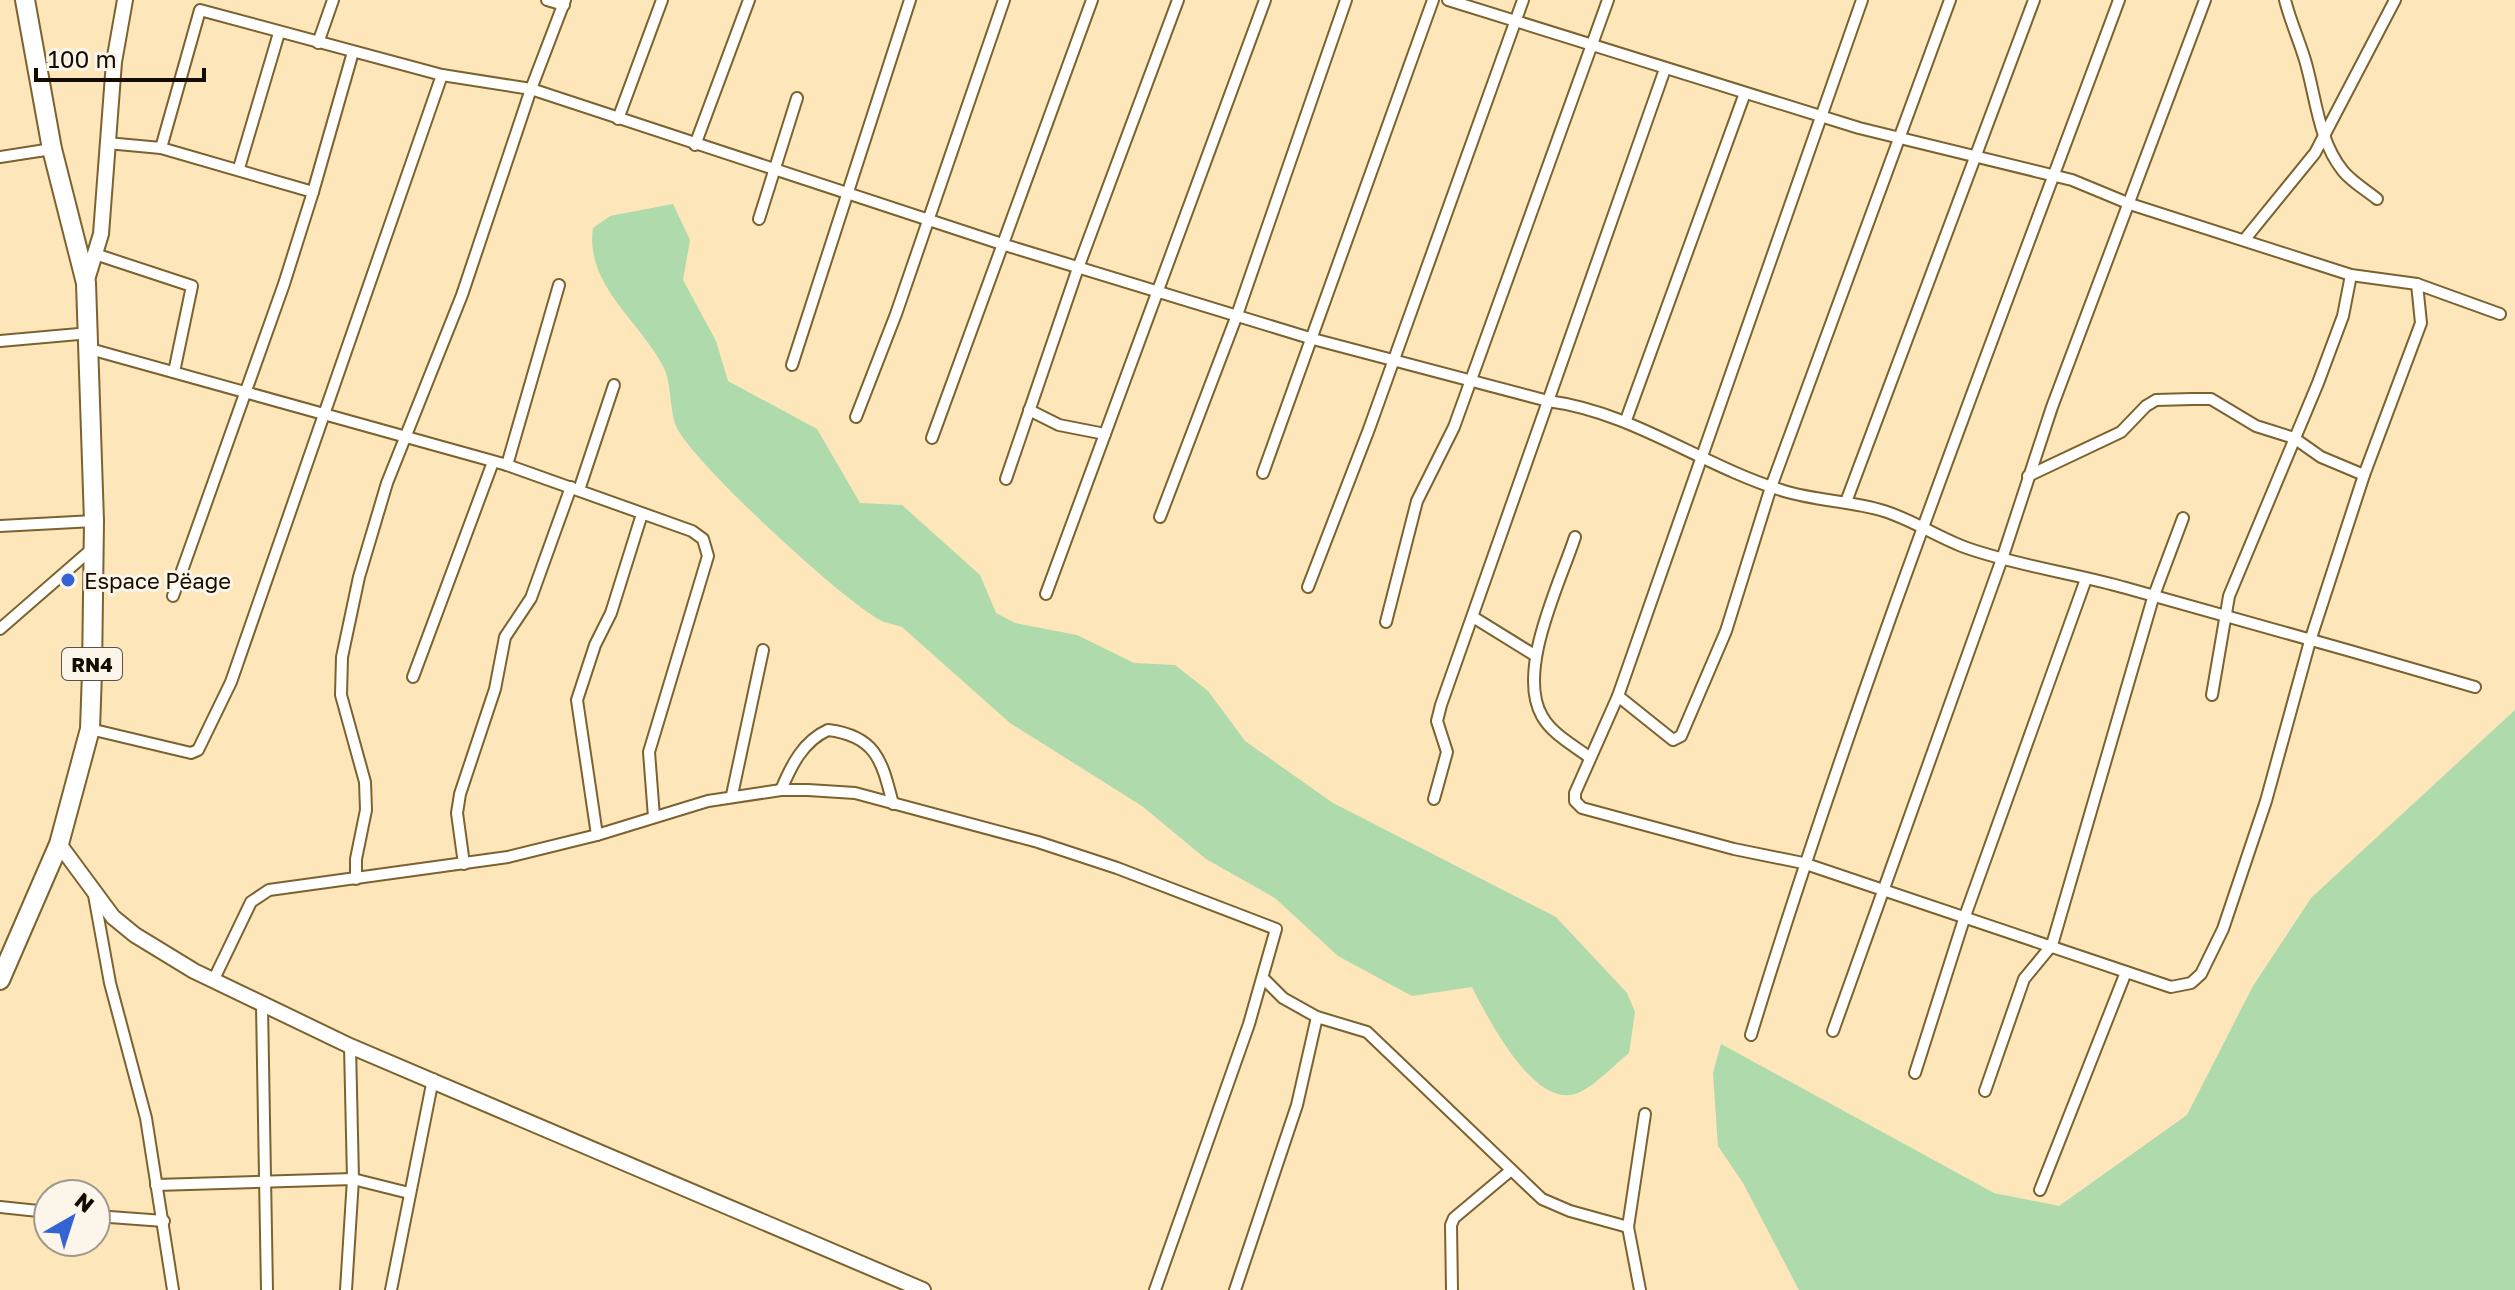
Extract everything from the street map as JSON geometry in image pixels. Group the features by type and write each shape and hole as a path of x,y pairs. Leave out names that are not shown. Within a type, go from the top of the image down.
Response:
{"highway":[{"name":"RN4","path":"0,980 59,844 90,729 94,521 86,283 52,149 25,0"}],"street":[{"path":"86,283 101,234 114,62 125,0"},
{"path":"318,43 333,0"},
{"path":"356,879 366,796 342,707 342,657 359,577 387,483 491,216 531,89 565,3 547,0"},
{"path":"618,119 662,0"},
{"path":"695,145 749,0"},
{"path":"792,365 850,195 910,0"},
{"path":"856,417 1004,0"},
{"path":"932,438 1092,0"},
{"path":"1006,479 1078,268 1178,0"},
{"path":"1046,594 1265,0"},
{"path":"1160,517 1237,315 1346,0"},
{"path":"1263,473 1433,0"},
{"path":"1448,0 1900,140 1978,156 2101,190 2130,204 2351,275 2417,284 2500,314"},
{"path":"1308,587 1369,429 1391,358 1438,240 1523,0"},
{"path":"1386,622 1417,501 1454,427 1608,0"},
{"path":"1862,0 1618,696 1575,793 1575,801 1582,808 1734,849 1803,863 2171,987 2191,983 2201,974 2223,929 2266,801 2310,641 2364,475 2421,323 2417,284"},
{"path":"1618,696 1673,740 1681,736 1726,631 1771,487 1950,0"},
{"path":"1846,502 2034,0"},
{"path":"1751,1035 1803,863 1943,471 2119,0"},
{"path":"1833,1031 2003,556 2028,476 2205,0"},
{"path":"2285,0 2305,61 2317,119 2326,133 2333,156 2345,174 2377,199"},
{"path":"2245,239 2326,133 2395,0"},
{"path":"161,148 202,5 279,33 442,75 531,89 1005,245 1313,339 1548,401 1582,405 1626,420 1701,460 1771,487 1815,501 1846,502 1885,512 1969,549 2224,614 2475,687"},
{"path":"239,168 279,33"},
{"path":"173,596 289,270 353,52"},
{"path":"1434,799 1447,752 1437,721 1665,69"},
{"path":"90,729 191,753 198,750 231,682 442,75"},
{"path":"1626,420 1745,93"},
{"path":"759,219 797,98"},
{"path":"107,143 161,148 239,168 313,192"},
{"path":"0,157 52,149"},
{"path":"95,254 192,286 174,372"},
{"path":"2212,695 2225,633 2224,614 2343,316 2351,275"},
{"path":"507,465 559,285"},
{"path":"0,341 90,341 174,372 507,465 692,531 703,539 708,556 649,752 654,817"},
{"path":"464,864 457,813 460,794 495,689 501,650 531,598 614,385"},
{"path":"2028,476 2121,432 2156,400 2211,399 2256,426 2294,438 2321,457 2364,475"},
{"path":"1029,410 1059,425 1105,434"},
{"path":"413,677 493,462"},
{"path":"597,835 577,700 595,645 611,613 642,514"},
{"path":"1985,1091 2024,979 2052,945 2153,598 2183,518"},
{"path":"0,526 94,521"},
{"path":"1575,537 1536,656 1533,679 1541,715 1551,728 1589,757"},
{"path":"0,629 93,548"},
{"path":"1915,1073 1965,916 2086,579"},
{"path":"1473,617 1536,656"},
{"path":"732,795 763,650"},
{"path":"781,790 800,754 817,735 828,730 856,738 878,755 893,804"},
{"path":"213,981 251,902 269,890 508,857 597,835 732,795 781,790 855,793 1062,849 1274,926 1276,933 1155,1290"},
{"path":"59,844 94,895 135,935 213,981 350,1046 923,1290"},
{"path":"94,895 110,983 146,1118 173,1290"},
{"path":"2040,1190 2126,972"},
{"path":"1263,978 1283,998 1317,1017 1367,1032 1542,1199 1570,1211 1628,1227"},
{"path":"262,1006 267,1290"},
{"path":"1235,1290 1297,1105 1317,1017"},
{"path":"346,1290 353,1179 350,1046"},
{"path":"391,1290 433,1079"},
{"path":"1640,1290 1628,1227 1645,1114"},
{"path":"1452,1290 1451,1225 1473,1200 1510,1171"},
{"path":"156,1185 353,1179 409,1193"},
{"path":"0,1207 32,1210"},
{"path":"112,1217 164,1221"}],"green space":[{"path":"673,204 690,240 683,280 716,341 728,381 817,429 860,503 902,505 980,575 996,613 1015,623 1077,635 1134,663 1175,665 1208,691 1245,741 1333,803 1556,917 1627,993 1635,1012 1629,1053 1580,1092 1563,1095 1547,1089 1531,1077 1502,1040 1472,987 1412,996 1338,956 1275,898 1206,859 1142,806 1010,723 902,627 884,622 866,611 806,562 709,469 688,444 676,426 663,366 605,285 597,267 593,228 610,216"},
{"path":"2515,710 2515,1290 1799,1290 1743,1183 1718,1146 1713,1073 1721,1044 1994,1193 2059,1206 2187,1115 2253,986 2311,898"}],"place":[{"name":"Espace Pëage","path":"68,580"}]}
